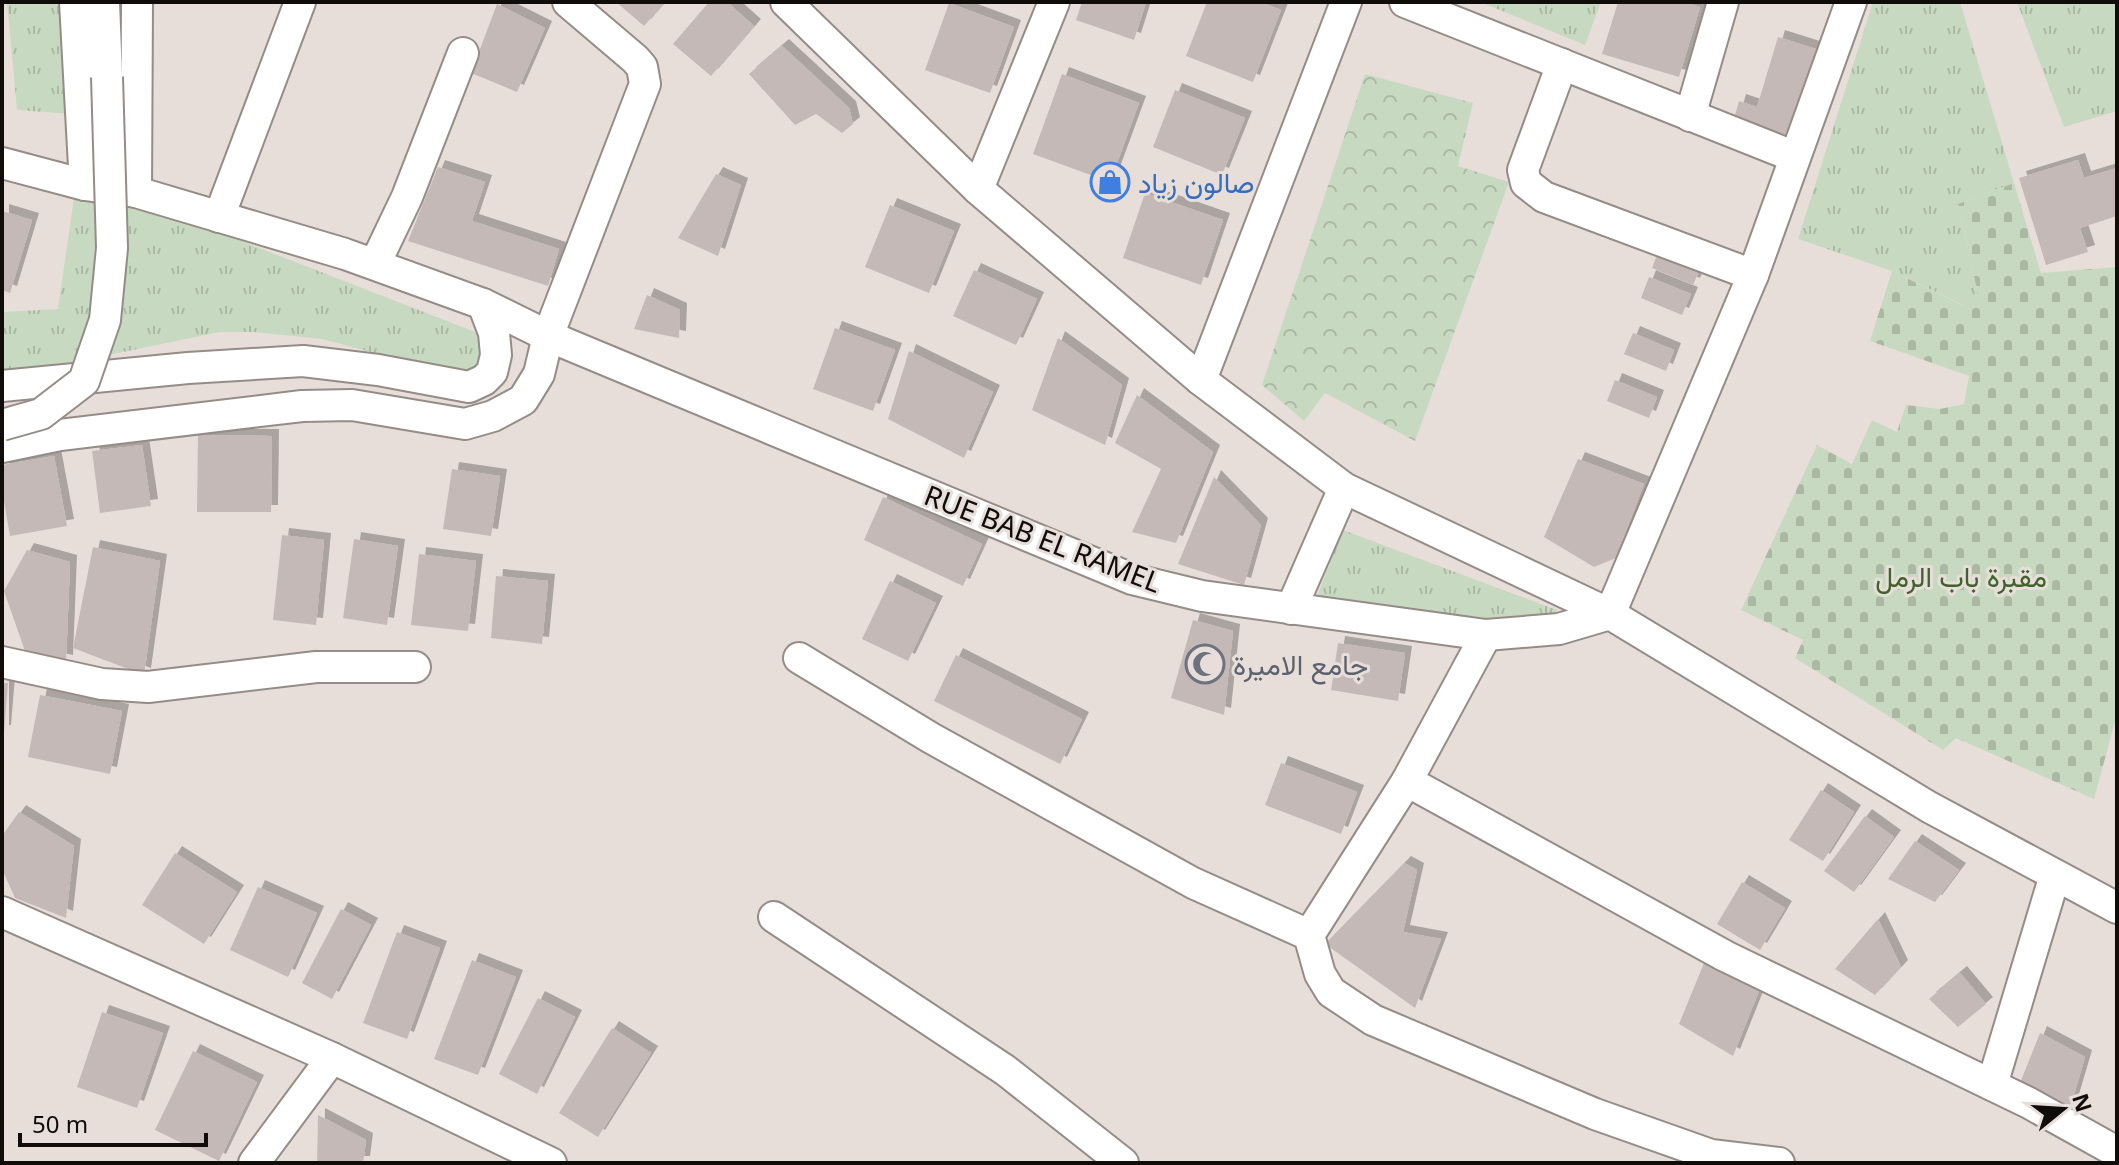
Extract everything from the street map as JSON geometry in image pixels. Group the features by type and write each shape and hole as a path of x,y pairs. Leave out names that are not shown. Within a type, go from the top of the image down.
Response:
{"street":[{"path":"75,2 85,185"},
{"path":"2,425 41,414 84,381 105,320 112,248 104,2"},
{"path":"136,192 137,2"},
{"path":"219,217 300,2"},
{"path":"2,447 60,435 302,406 352,405 465,424 493,416 523,400 539,374 548,336 645,84 642,67 635,59 568,2"},
{"path":"786,2 978,189 1201,380 1344,488 1610,614 1929,807 2116,904"},
{"path":"978,189 1054,2"},
{"path":"1201,380 1346,2"},
{"path":"1405,2 1793,156"},
{"path":"1690,116 1723,2"},
{"path":"1610,614 1753,275 1793,156 1851,2"},
{"path":"375,264 407,197 463,53"},
{"path":"1562,64 1523,170 1526,183 1544,197 1753,275"},
{"name":"RUE BAB EL RAMEL","path":"2,163 85,185 136,192 375,264 483,304 548,336 1132,579 1202,596 1486,635 1559,629 1610,614"},
{"path":"2,386 174,369 303,361 378,370 469,387 492,372 496,355 494,333 483,304"},
{"path":"1291,609 1344,488"},
{"path":"1486,635 1407,781 1309,935 1320,974 1331,992 1373,1020 1595,1114 1711,1155 1779,1163"},
{"path":"799,658 931,738 1193,883 1309,935"},
{"path":"2,662 80,680 148,687 316,667 415,667"},
{"path":"1407,781 1725,956 1992,1085 2117,1152"},
{"path":"1992,1085 2055,875"},
{"path":"3,913 332,1058 551,1163"},
{"path":"774,917 1005,1070 1123,1163"},
{"path":"254,1163 332,1058"}],"green space":[{"path":"7,2 65,2 70,114 17,110"},
{"path":"1480,2 1601,2 1585,45"},
{"path":"1873,2 1960,2 2014,183 1958,204 1978,294 1965,306 1892,271 1798,239"},
{"path":"2017,2 2117,2 2117,111 2064,127"},
{"path":"1365,74 1473,103 1458,166 1509,182 1415,441 1325,393 1304,421 1262,385"},
{"path":"77,177 483,335 486,355 469,378 322,339 220,332 2,377 2,312 58,309"},
{"name":"مقبرة باب الرمل","path":"2014,183 2041,273 2117,267 2117,714 2094,799 1956,738 1943,750 1795,658 1803,640 1741,610 1817,445 1852,464 1872,420 1897,432 1906,405 1940,409 1964,404 1969,376 1870,341 1892,271 1964,306 1978,294 1958,204"},
{"path":"1343,530 1557,610 1555,626 1316,599"}],"building":[{"path":"616,2 665,2 644,26"},
{"path":"709,2 727,2 754,26 711,76 673,44"},
{"path":"1082,2 1146,2 1134,40 1076,20"},
{"path":"1207,2 1260,2 1281,10 1253,82 1186,56"},
{"path":"1618,2 1684,2 1700,7 1679,77 1602,54"},
{"path":"949,3 1014,27 990,93 925,70"},
{"path":"497,4 545,28 517,92 471,73"},
{"path":"1778,37 1819,50 1791,140 1733,122 1739,101 1757,107"},
{"path":"782,46 849,108 853,124 842,133 816,114 795,125 749,74"},
{"path":"1062,74 1139,103 1110,182 1033,154"},
{"path":"1175,90 1245,118 1222,175 1153,147"},
{"path":"2078,160 2084,178 2117,168 2117,216 2080,228 2088,252 2046,265 2019,178"},
{"path":"438,167 485,182 472,221 559,249 548,286 408,241"},
{"path":"716,174 741,185 718,256 678,238"},
{"path":"1145,193 1223,220 1201,285 1123,258"},
{"path":"890,205 954,231 929,293 865,267"},
{"path":"2,211 32,220 10,293 2,290"},
{"path":"1660,247 1702,264 1693,285 1652,268"},
{"path":"974,270 1037,299 1016,345 953,316"},
{"path":"1649,277 1691,294 1682,315 1641,298"},
{"path":"647,295 680,310 679,338 634,329"},
{"path":"835,328 895,350 873,411 813,389"},
{"path":"1633,333 1674,350 1666,371 1624,354"},
{"path":"1058,338 1122,385 1105,445 1032,410"},
{"path":"909,351 993,392 964,458 888,419"},
{"path":"1615,380 1657,397 1649,418 1607,401"},
{"path":"1137,395 1213,452 1176,543 1132,532 1161,469 1115,443"},
{"path":"198,435 272,436 271,512 197,512"},
{"path":"142,445 151,506 100,513 92,451"},
{"path":"54,456 67,526 10,536 2,490 2,465"},
{"path":"1578,459 1644,484 1616,558 1594,567 1544,537"},
{"path":"452,469 500,476 491,536 443,529"},
{"path":"1214,477 1261,525 1244,585 1178,564"},
{"path":"883,497 982,544 963,586 864,540"},
{"path":"282,535 324,540 316,625 273,620"},
{"path":"354,539 398,546 387,625 343,618"},
{"path":"93,547 160,561 144,675 73,648"},
{"path":"27,550 70,562 66,662 26,654 4,591"},
{"path":"419,554 476,561 468,631 411,625"},
{"path":"496,576 548,581 542,644 491,638"},
{"path":"890,581 936,603 908,661 862,639"},
{"name":"جامع الاميرة","path":"1193,620 1233,631 1224,715 1171,698"},
{"path":"1338,643 1405,653 1398,701 1331,690"},
{"path":"956,655 1082,719 1060,764 934,701"},
{"path":"2,683 8,683 4,732 2,732"},
{"path":"40,695 122,711 110,774 28,757"},
{"path":"1281,763 1357,792 1341,834 1265,805"},
{"path":"1821,790 1854,812 1823,861 1789,840"},
{"path":"19,812 74,846 66,918 15,898 2,869 2,836"},
{"path":"1865,816 1894,837 1854,892 1824,871"},
{"path":"1915,841 1959,870 1935,902 1888,879"},
{"path":"175,853 237,892 204,944 142,905"},
{"path":"1404,863 1417,870 1403,932 1441,939 1415,1008 1325,944"},
{"path":"1742,882 1785,908 1760,950 1717,924"},
{"path":"258,887 317,913 288,977 230,950"},
{"path":"341,909 371,925 332,999 302,983"},
{"path":"1878,919 1901,967 1875,995 1835,969"},
{"path":"397,932 440,948 407,1039 363,1023"},
{"path":"472,960 516,977 478,1075 434,1059"},
{"path":"1704,963 1759,991 1733,1056 1679,1024"},
{"path":"1960,973 1986,1004 1958,1027 1929,999"},
{"path":"538,998 575,1017 537,1094 499,1074"},
{"path":"102,1012 163,1033 137,1108 77,1087"},
{"path":"612,1028 651,1053 598,1137 559,1113"},
{"path":"2040,1033 2085,1057 2070,1108 2020,1083"},
{"path":"193,1051 257,1082 219,1161 155,1130"},
{"path":"318,1115 366,1140 363,1163 317,1163"}],"place":[{"name":"صالون زياد","path":"1110,182"},
{"name":"جامع الاميرة","path":"1205,664"}]}
